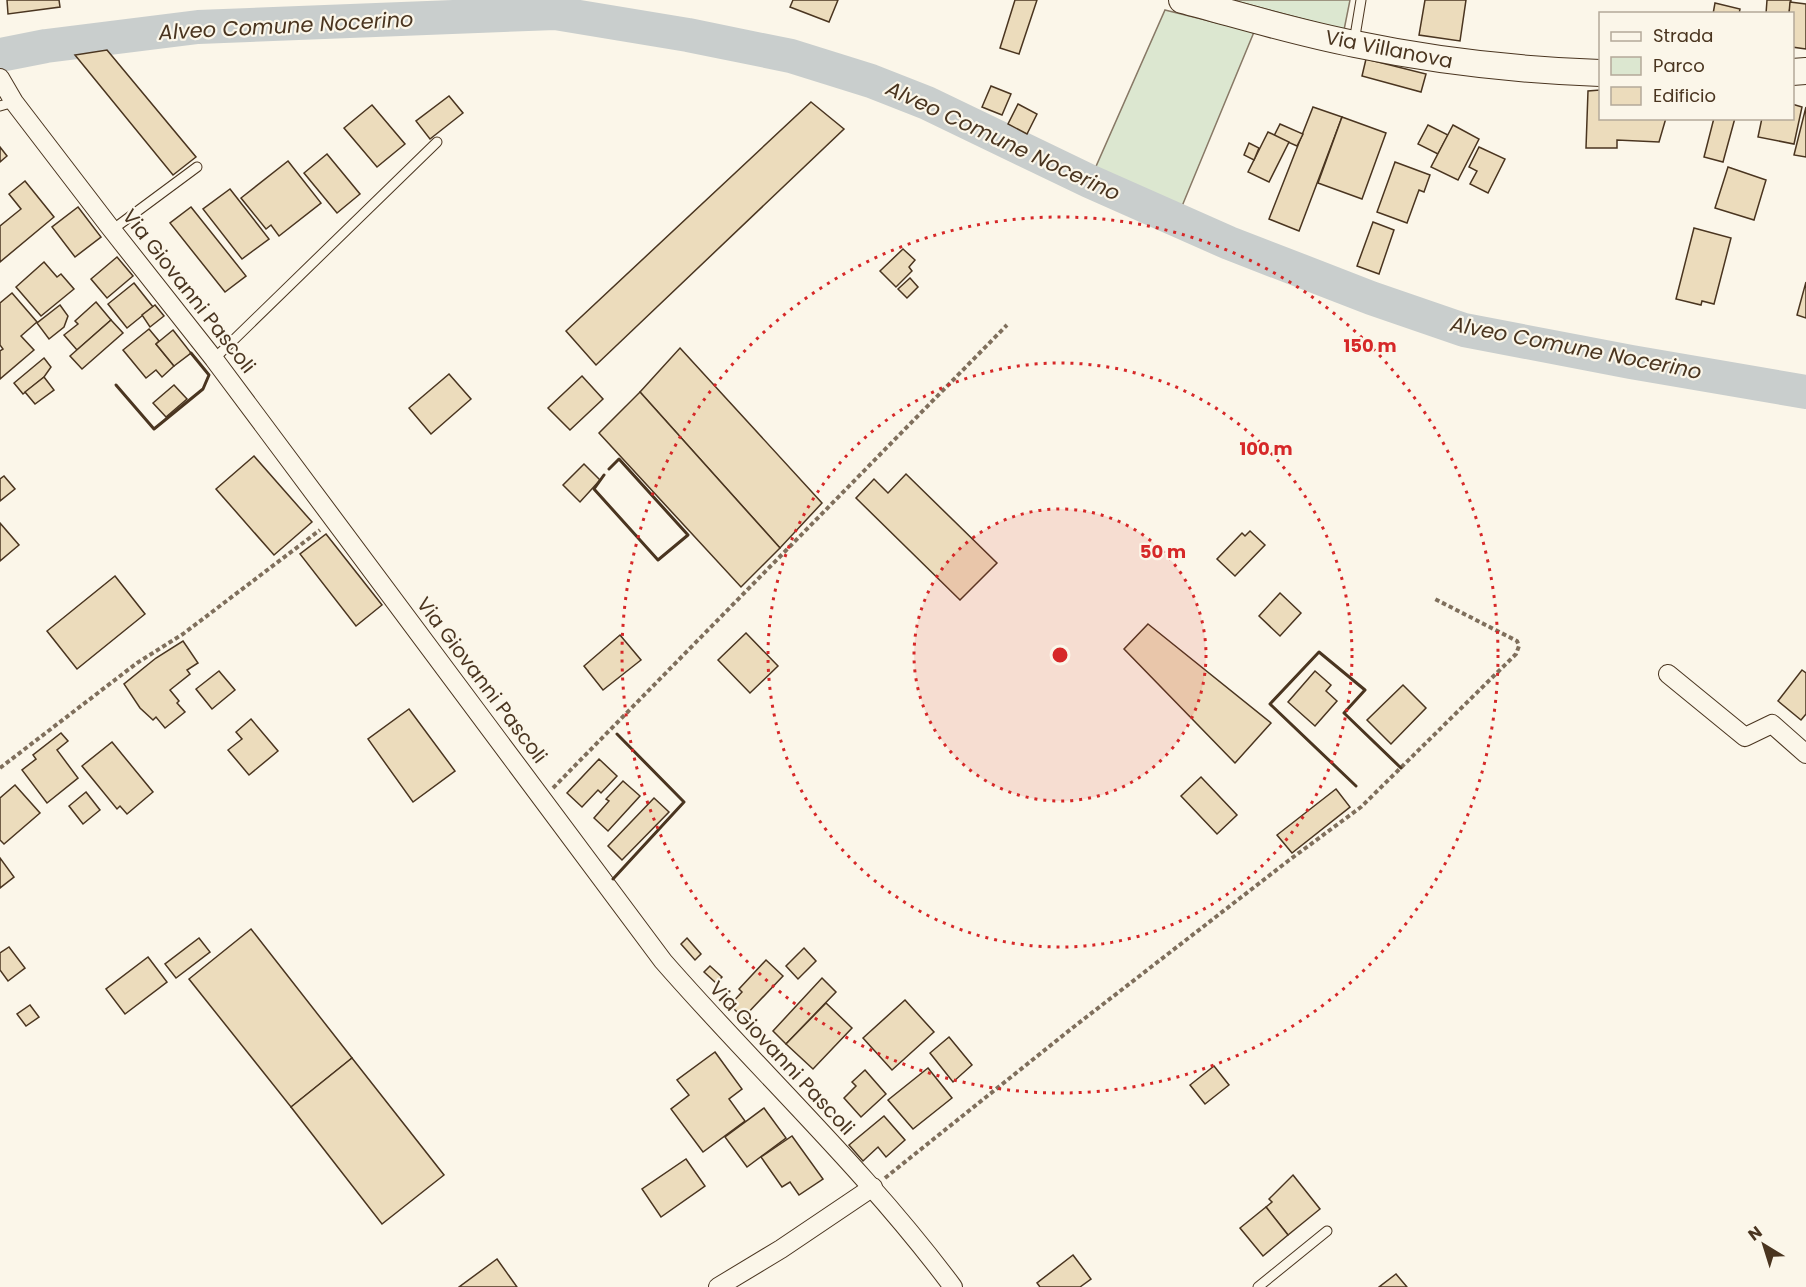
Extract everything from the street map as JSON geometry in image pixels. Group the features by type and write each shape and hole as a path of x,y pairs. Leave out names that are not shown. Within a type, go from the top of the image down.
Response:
{"main road":[{"name":"Via Villanova","path":"1182,0 1353,44 1457,62 1534,71 1599,73"}],"street":[{"name":"Via Giovanni Pascoli","path":"0,78 7,104 112,230 214,359 663,961 706,1010 873,1187 953,1287"},
{"path":"1668,674 1745,737 1772,724 1806,754"},
{"path":"718,1287 781,1249 873,1187"}],"lane":[{"path":"1353,44 1361,0"},
{"path":"214,359 437,142"},
{"path":"112,230 197,166"},
{"path":"1258,1287 1327,1230"}],"path":[{"path":"543,799 1007,324"},
{"path":"0,768 137,663 183,634 335,519"},
{"path":"873,1187 1065,1033 1361,807 1516,654 1519,646 1516,641 1433,598"}],"green space":[{"path":"1232,0 1350,0 1344,30"},
{"path":"1165,10 1254,32 1180,211 1094,171"}],"building":[{"path":"7,0 59,0 60,7 8,14"},
{"path":"793,0 838,0 829,22 790,7"},
{"path":"1015,0 1037,0 1019,54 1000,48"},
{"path":"1425,0 1466,0 1460,41 1419,35"},
{"path":"1767,0 1791,0 1789,12 1766,12"},
{"path":"1790,2 1806,4 1806,49 1794,47 1794,12 1789,12"},
{"path":"1715,3 1740,9 1739,12 1713,12"},
{"path":"107,50 196,157 173,175 75,55"},
{"path":"1366,59 1426,74 1421,92 1362,76"},
{"path":"991,86 1011,94 1002,115 982,107"},
{"path":"1599,90 1599,120 1665,120 1659,142 1617,140 1617,148 1586,148 1588,91"},
{"path":"449,96 463,113 430,139 416,121"},
{"path":"811,102 844,129 596,365 566,331"},
{"path":"1018,104 1037,114 1027,134 1008,124"},
{"path":"372,105 405,144 377,167 344,128"},
{"path":"1794,105 1802,107 1794,144 1758,137 1762,120 1794,120"},
{"path":"1313,107 1342,117 1299,231 1269,219"},
{"path":"1806,107 1806,157 1794,155"},
{"path":"1342,117 1386,133 1362,199 1318,183"},
{"path":"1713,120 1734,120 1723,162 1704,157"},
{"path":"1280,124 1303,134 1297,146 1274,136"},
{"path":"1428,125 1448,135 1438,154 1418,144"},
{"path":"1453,125 1479,139 1458,180 1431,167"},
{"path":"1268,132 1289,142 1269,182 1248,172"},
{"path":"1249,143 1259,148 1254,160 1244,155"},
{"path":"0,147 7,156 0,162"},
{"path":"1479,147 1505,159 1488,193 1470,184 1477,171 1469,167"},
{"path":"327,154 360,194 337,213 304,173"},
{"path":"288,161 321,203 279,236 271,225 266,229 241,198"},
{"path":"1395,162 1430,175 1424,192 1419,190 1407,223 1377,212"},
{"path":"1728,167 1766,180 1754,220 1715,208"},
{"path":"25,181 54,217 0,262 0,226 21,209 9,194"},
{"path":"230,189 269,239 242,259 203,209"},
{"path":"78,207 101,237 75,257 52,227"},
{"path":"191,207 246,276 225,292 170,223"},
{"path":"1373,222 1394,230 1379,274 1357,266"},
{"path":"1694,228 1731,238 1714,304 1702,301 1701,305 1676,299"},
{"path":"903,249 915,260 909,267 912,271 896,287 880,271"},
{"path":"117,257 133,276 107,298 91,279"},
{"path":"44,262 57,277 61,274 74,289 41,316 16,287"},
{"path":"910,278 918,287 907,298 898,289"},
{"path":"1806,282 1806,318 1797,315"},
{"path":"134,283 153,307 127,328 108,304"},
{"path":"12,293 37,322 21,336 34,350 0,379 0,351 3,349 0,345 0,303"},
{"path":"96,302 111,320 77,350 64,335 78,324 75,321"},
{"path":"60,305 68,316 64,327 49,339 37,323"},
{"path":"155,305 164,316 150,327 142,315"},
{"path":"111,320 123,333 82,369 70,356"},
{"path":"149,329 159,341 156,344 174,366 162,377 156,370 146,378 123,350"},
{"path":"173,330 191,353 174,366 156,344"},
{"path":"680,348 822,503 780,548 640,392"},
{"path":"44,358 51,367 44,377 23,394 14,383"},
{"path":"449,374 471,399 431,434 409,408"},
{"path":"582,376 603,399 570,430 548,408"},
{"path":"44,377 54,390 35,404 25,392"},
{"path":"174,385 187,399 166,417 153,403"},
{"path":"640,392 780,548 741,587 599,433"},
{"path":"254,456 312,522 274,555 216,489"},
{"path":"584,464 600,480 580,502 563,485"},
{"path":"906,474 997,563 960,600 856,498 874,479 888,493"},
{"path":"4,476 15,489 0,501 0,479"},
{"path":"0,523 19,545 0,561"},
{"path":"1250,531 1265,545 1235,576 1217,559 1242,533 1245,536"},
{"path":"326,534 382,605 356,626 300,554"},
{"path":"115,576 145,614 77,669 47,631"},
{"path":"1280,593 1301,613 1280,636 1259,616"},
{"path":"1148,624 1271,723 1235,763 1124,649"},
{"path":"746,633 778,666 750,693 718,660"},
{"path":"620,635 641,660 603,690 584,666"},
{"path":"183,641 198,663 187,670 190,674 170,690 185,712 165,728 156,717 153,720 140,708 124,684 156,658"},
{"path":"1802,670 1806,673 1806,714 1801,720 1778,701"},
{"path":"219,671 235,690 212,709 196,689"},
{"path":"1315,671 1331,685 1326,691 1337,701 1315,726 1288,702"},
{"path":"1403,685 1426,708 1391,744 1367,720"},
{"path":"409,709 455,771 413,802 368,739"},
{"path":"251,719 278,751 249,775 228,750 242,739 236,732"},
{"path":"61,733 68,741 57,750 78,778 47,803 22,770 36,759 33,755"},
{"path":"112,742 153,792 127,814 120,806 117,809 82,766"},
{"path":"599,759 617,776 601,793 598,790 582,807 567,793"},
{"path":"1201,777 1237,815 1217,834 1181,796"},
{"path":"623,781 640,796 608,831 594,818 609,801 606,799"},
{"path":"15,785 40,813 4,844 0,840 0,798"},
{"path":"1336,789 1350,807 1292,853 1277,835"},
{"path":"86,792 100,810 83,824 69,806"},
{"path":"654,798 669,812 622,860 608,846"},
{"path":"0,858 14,877 0,888"},
{"path":"251,929 352,1058 291,1107 189,979"},
{"path":"199,938 210,952 176,978 165,964"},
{"path":"687,938 701,954 695,960 681,944"},
{"path":"9,947 25,968 8,981 0,970 0,953"},
{"path":"804,948 816,961 798,979 786,966"},
{"path":"148,957 167,982 125,1014 106,989"},
{"path":"766,960 783,976 743,1018 730,1005 742,992 739,989"},
{"path":"710,966 722,977 716,983 704,972"},
{"path":"822,978 836,992 786,1044 773,1031"},
{"path":"905,1000 934,1032 892,1070 863,1038"},
{"path":"826,1003 852,1028 813,1069 786,1044"},
{"path":"30,1005 39,1017 26,1026 17,1014"},
{"path":"949,1037 972,1065 953,1082 930,1053"},
{"path":"715,1052 742,1089 729,1099 745,1121 703,1152 671,1109 689,1095 677,1080"},
{"path":"352,1058 444,1175 382,1224 291,1107"},
{"path":"1214,1066 1229,1085 1205,1104 1190,1085"},
{"path":"928,1068 952,1098 913,1129 888,1100"},
{"path":"865,1070 886,1094 861,1117 844,1098 856,1086 852,1082"},
{"path":"764,1108 786,1138 747,1167 725,1137"},
{"path":"884,1116 905,1140 886,1157 878,1147 863,1161 849,1145"},
{"path":"792,1136 823,1179 799,1195 790,1182 782,1187 761,1157"},
{"path":"686,1159 705,1186 661,1217 642,1189"},
{"path":"1293,1175 1320,1209 1288,1235 1266,1207 1272,1202 1269,1199"},
{"path":"1266,1207 1288,1235 1263,1256 1240,1228"},
{"path":"1073,1255 1091,1279 1080,1287 1040,1287 1037,1283"},
{"path":"497,1259 517,1287 459,1287"},
{"path":"1396,1274 1407,1287 1379,1287"}],"waterway":[{"name":"Alveo Comune Nocerino","path":"0,55 46,46 198,27 555,13 688,35 791,56 871,81 927,103 1089,181 1229,243 1371,298 1464,330 1806,392"}],"wall":[{"path":"116,385 154,429 203,389 209,375 191,353"},
{"path":"604,475 594,489 658,560 688,535 619,459 609,469"},
{"path":"1356,786 1270,704 1319,652 1365,690 1344,713 1401,768"},
{"path":"613,879 684,802 617,734"}]}
